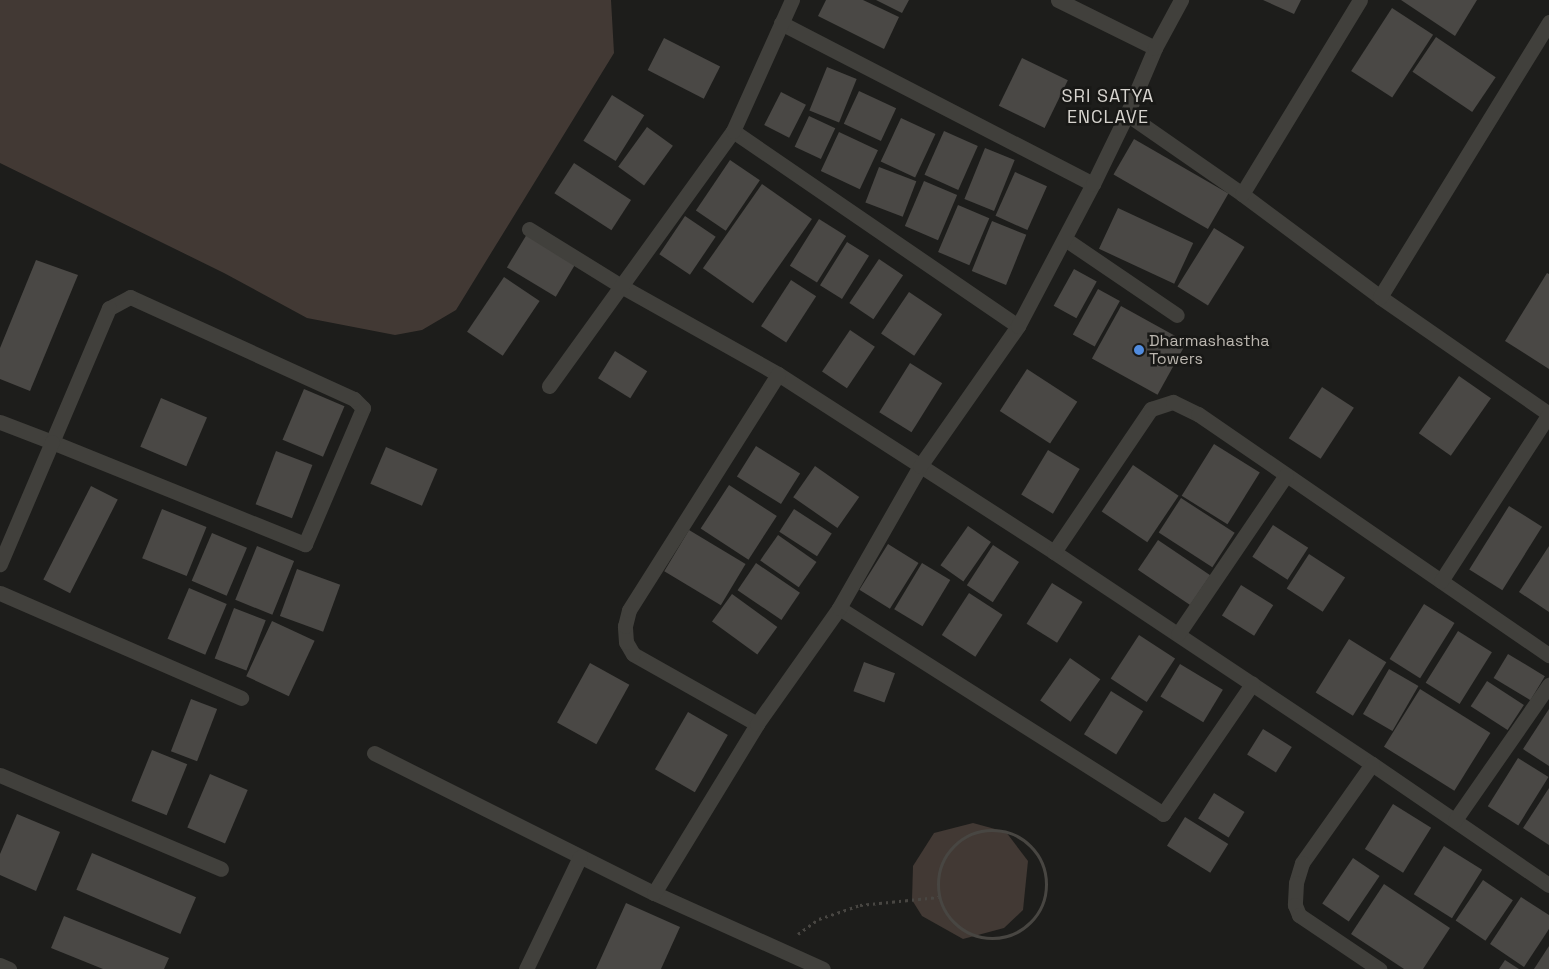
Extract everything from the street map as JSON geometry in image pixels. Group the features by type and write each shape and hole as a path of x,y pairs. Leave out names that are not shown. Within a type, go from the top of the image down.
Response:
{"street":[{"path":"549,386 733,131 792,0"},
{"path":"1058,0 1155,48"},
{"path":"654,893 757,724 839,608 920,466 1018,326 1093,184 1127,114 1155,48 1181,0"},
{"path":"1242,194 1360,0"},
{"path":"1380,297 1549,22"},
{"path":"781,23 1093,184"},
{"path":"1127,114 1242,194 1380,297 1549,414 1441,581"},
{"path":"733,131 1018,326"},
{"path":"529,229 621,286 778,374 1178,634 1549,885"},
{"path":"1065,239 1176,315"},
{"path":"0,422 52,442 305,544 363,408 354,399 130,297 109,308 52,442 0,564"},
{"path":"757,724 633,654 626,642 625,626 629,610 778,374"},
{"path":"1054,552 1151,409 1173,402 1198,414 1549,655"},
{"path":"1178,634 1286,475"},
{"path":"0,593 241,698"},
{"path":"839,608 1164,814 1252,684"},
{"path":"1455,820 1549,685"},
{"path":"374,753 654,893 823,969"},
{"path":"1372,764 1302,863 1296,883 1295,905 1299,915 1380,969"},
{"path":"0,775 221,869"},
{"path":"526,969 580,857"},
{"path":"0,965 9,969"}],"path":[{"path":"1001,830 1021,837 1037,852 1046,871 1046,893 1039,913 1025,929 1005,938 984,939 964,932 948,917 939,898 938,876 946,856 960,840 979,831 1001,830"},
{"path":"779,948 819,919 860,905 939,898"}],"shaded area":[{"path":"0,0 611,0 614,53 456,310 422,330 395,335 307,318 224,273 0,163"},
{"path":"973,823 1006,832 1028,861 1023,910 1004,928 963,939 922,916 912,900 913,866 934,833"}],"building":[{"path":"826,0 863,0 899,17 884,49 818,16"},
{"path":"876,0 909,0 902,13"},
{"path":"1263,0 1301,0 1294,14"},
{"path":"1401,0 1477,0 1455,36"},
{"path":"1392,8 1433,35 1392,98 1351,71"},
{"path":"1436,37 1496,77 1472,112 1413,72"},
{"path":"664,38 720,67 704,99 648,70"},
{"path":"1022,58 1068,80 1045,128 999,106"},
{"path":"827,67 857,79 839,123 809,111"},
{"path":"859,91 896,108 881,141 844,124"},
{"path":"781,92 806,105 789,138 764,125"},
{"path":"612,95 644,115 616,161 583,141"},
{"path":"809,116 835,128 821,159 795,147"},
{"path":"901,118 935,134 915,178 881,162"},
{"path":"647,127 673,146 644,185 618,167"},
{"path":"944,131 978,146 958,190 924,175"},
{"path":"839,132 878,150 860,189 821,171"},
{"path":"1134,139 1228,194 1208,229 1114,175"},
{"path":"985,148 1015,160 994,211 964,199"},
{"path":"730,160 760,180 726,231 696,211"},
{"path":"574,163 631,200 611,230 554,193"},
{"path":"879,167 916,181 903,217 865,202"},
{"path":"1015,172 1047,186 1027,230 995,216"},
{"path":"924,181 957,195 938,240 905,226"},
{"path":"762,184 812,219 753,303 703,268"},
{"path":"958,205 989,218 969,265 938,252"},
{"path":"1118,208 1193,243 1174,284 1099,249"},
{"path":"685,216 716,237 690,275 659,254"},
{"path":"819,219 846,236 817,283 790,266"},
{"path":"992,221 1026,235 1006,285 972,271"},
{"path":"1214,228 1245,247 1208,306 1177,287"},
{"path":"527,234 576,263 556,297 507,267"},
{"path":"847,242 869,256 842,299 820,285"},
{"path":"879,259 903,275 873,319 849,303"},
{"path":"36,260 78,275 30,391 0,379 0,348"},
{"path":"1074,269 1097,282 1076,318 1054,306"},
{"path":"1547,273 1549,274 1549,369 1505,341"},
{"path":"504,277 540,301 503,356 467,332"},
{"path":"791,280 816,296 786,342 761,326"},
{"path":"1098,289 1120,301 1095,347 1073,334"},
{"path":"909,292 942,314 914,356 881,333"},
{"name":"Dharmashastha Towers","path":"1121,306 1187,342 1158,395 1092,358"},
{"path":"850,330 875,347 847,388 822,371"},
{"path":"615,351 647,371 630,398 598,378"},
{"path":"910,363 942,383 911,432 879,412"},
{"path":"1027,369 1077,402 1050,444 1000,411"},
{"path":"1459,376 1491,398 1451,456 1419,433"},
{"path":"1322,387 1354,408 1321,459 1289,438"},
{"path":"304,389 345,406 323,457 283,440"},
{"path":"161,398 207,418 186,466 140,447"},
{"path":"1214,444 1260,473 1227,524 1182,496"},
{"path":"756,446 800,474 781,504 737,477"},
{"path":"386,447 438,469 422,506 370,484"},
{"path":"1048,450 1080,469 1053,514 1021,495"},
{"path":"276,451 312,465 292,518 256,504"},
{"path":"1133,465 1179,496 1147,542 1102,511"},
{"path":"815,466 859,497 837,528 793,497"},
{"path":"729,485 777,516 748,560 701,529"},
{"path":"91,486 118,500 70,593 43,580"},
{"path":"1181,498 1235,533 1212,567 1159,532"},
{"path":"1509,506 1542,527 1502,590 1469,570"},
{"path":"162,509 207,527 187,576 142,558"},
{"path":"794,509 832,534 817,556 779,532"},
{"path":"1273,525 1308,548 1288,580 1252,557"},
{"path":"968,526 991,542 963,581 940,565"},
{"path":"689,530 746,564 721,605 664,571"},
{"path":"212,533 247,548 227,596 192,581"},
{"path":"778,535 817,562 799,587 760,560"},
{"path":"1158,540 1210,575 1190,605 1138,570"},
{"path":"888,544 919,563 890,609 859,590"},
{"path":"993,545 1019,562 993,602 967,585"},
{"path":"257,546 294,561 272,615 235,600"},
{"path":"1549,546 1549,612 1519,592"},
{"path":"1309,554 1345,577 1323,612 1287,588"},
{"path":"756,563 800,593 781,620 738,590"},
{"path":"922,563 950,580 922,626 894,609"},
{"path":"297,569 340,585 323,632 280,616"},
{"path":"1052,583 1083,602 1057,643 1027,624"},
{"path":"1241,585 1273,605 1254,636 1222,616"},
{"path":"189,588 227,604 205,655 168,639"},
{"path":"969,593 1003,615 975,657 942,635"},
{"path":"732,594 777,627 757,654 712,622"},
{"path":"1424,604 1455,623 1420,678 1390,659"},
{"path":"234,608 266,620 246,671 215,658"},
{"path":"272,621 315,641 289,696 246,676"},
{"path":"1458,631 1492,652 1460,704 1426,683"},
{"path":"1139,635 1175,658 1147,702 1111,679"},
{"path":"1349,639 1386,662 1353,716 1316,692"},
{"path":"1508,654 1545,676 1530,700 1494,678"},
{"path":"1070,658 1100,679 1070,722 1040,701"},
{"path":"864,662 895,673 884,702 853,691"},
{"path":"590,663 629,685 596,744 557,722"},
{"path":"1180,664 1223,690 1203,722 1160,697"},
{"path":"1389,669 1418,686 1392,731 1363,714"},
{"path":"1487,681 1524,705 1508,730 1471,706"},
{"path":"1420,689 1490,733 1454,791 1384,747"},
{"path":"1111,691 1143,711 1116,754 1084,734"},
{"path":"191,699 217,709 197,761 171,751"},
{"path":"1549,709 1549,766 1523,749"},
{"path":"688,712 728,735 695,792 655,769"},
{"path":"1263,729 1292,747 1276,772 1247,754"},
{"path":"152,750 187,764 167,815 131,801"},
{"path":"1518,758 1549,777 1518,825 1488,806"},
{"path":"210,774 248,790 225,843 187,827"},
{"path":"1549,788 1549,845 1523,828"},
{"path":"1214,793 1245,812 1229,838 1198,818"},
{"path":"1393,804 1431,828 1403,873 1365,849"},
{"path":"17,814 60,832 36,891 0,875 0,854"},
{"path":"1185,817 1228,844 1210,873 1167,846"},
{"path":"1444,846 1482,870 1452,918 1414,894"},
{"path":"92,853 196,897 180,934 76,890"},
{"path":"1353,858 1380,876 1349,921 1322,904"},
{"path":"1483,880 1513,900 1485,941 1456,921"},
{"path":"1384,884 1450,928 1423,969 1404,969 1351,934"},
{"path":"1521,897 1549,915 1549,929 1524,967 1490,944"},
{"path":"626,903 680,927 661,969 596,969"},
{"path":"64,916 169,958 164,969 103,969 51,948"},
{"path":"1549,946 1549,969 1534,969"},
{"path":"1505,960 1519,969 1499,969"}],"place":[{"name":"Dharmashastha Towers","path":"1139,350"}],"district":[{"name":"SRI SATYA ENCLAVE","path":"1108,107"}]}
